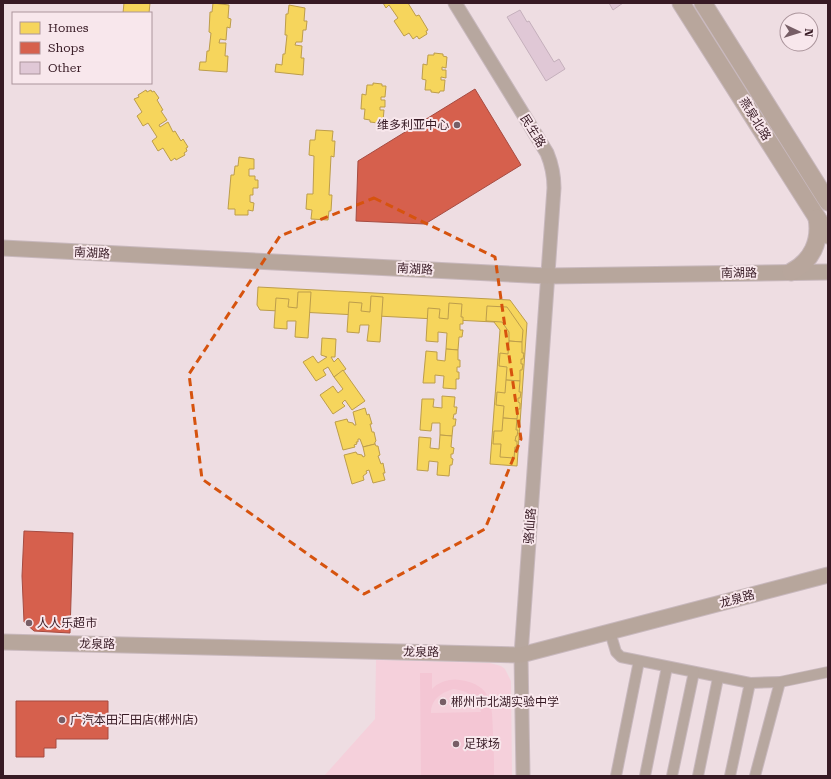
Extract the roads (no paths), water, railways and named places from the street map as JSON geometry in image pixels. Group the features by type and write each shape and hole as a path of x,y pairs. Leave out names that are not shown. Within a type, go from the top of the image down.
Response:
{"main road":[{"name":"燕泉北路","path":"682,3 828,235"},
{"name":"燕泉北路","path":"703,3 828,202"},
{"path":"791,272 803,265 815,248 818,233 817,218"},
{"name":"南湖路","path":"3,248 548,276 828,272"},
{"name":"龙泉路","path":"3,642 521,655 828,575"}],"street":[{"name":"民生路","path":"455,3 547,153 551,163 554,175 554,188 548,276"},
{"name":"骆仙路","path":"523,776 521,655 548,276"},
{"path":"610,632 619,656 718,678 750,683 780,682 828,672"},
{"path":"616,776 639,661"},
{"path":"645,776 666,667"},
{"path":"672,776 694,672"},
{"path":"698,776 718,678"},
{"path":"755,776 780,682"},
{"path":"730,776 750,683"}],"place":[{"name":"维多利亚中心","path":"457,125"},
{"name":"人人乐超市","path":"29,623"},
{"name":"郴州市北湖实验中学","path":"443,702"},
{"name":"广汽本田汇田店(郴州店)","path":"62,720"},
{"name":"足球场","path":"456,744"}]}
